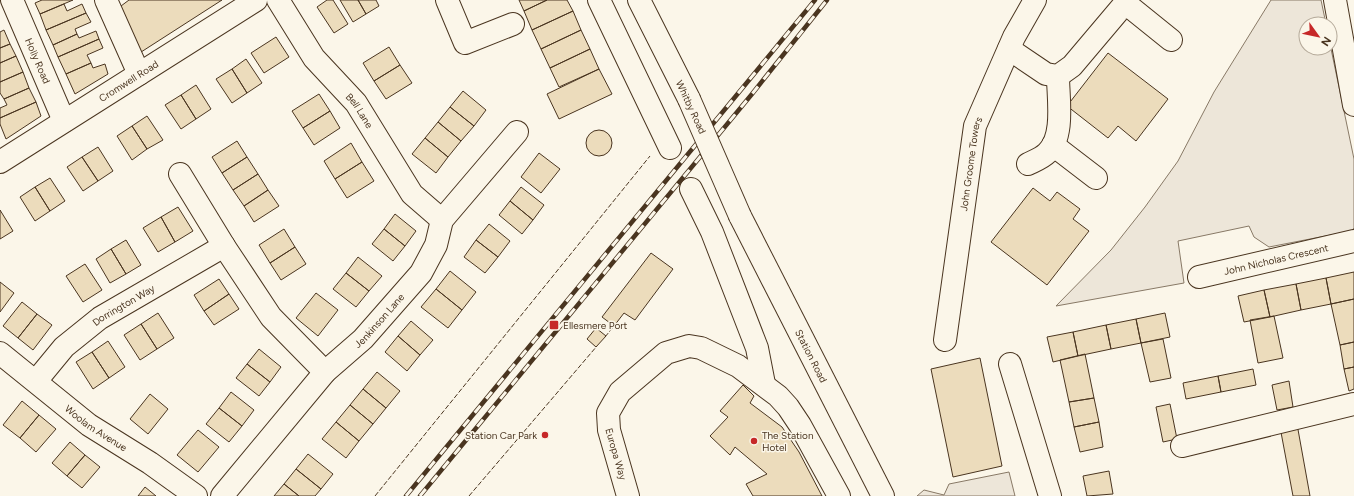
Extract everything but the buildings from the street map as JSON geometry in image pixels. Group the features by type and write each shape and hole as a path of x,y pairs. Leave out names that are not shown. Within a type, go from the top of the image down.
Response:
{"street":[{"name":"Holly Road","path":"12,0 64,122"},
{"path":"106,0 139,74"},
{"name":"Cromwell Road","path":"0,162 256,0"},
{"name":"Bell Lane","path":"278,0 314,58 356,103 412,194 442,220"},
{"path":"447,0 465,43 512,24"},
{"path":"599,0 670,148"},
{"name":"Whitby Road","path":"639,0 689,100 740,216"},
{"name":"John Groome Towers","path":"944,340 975,126 1009,49 1035,0"},
{"path":"1335,0 1354,105"},
{"path":"1009,49 1046,74 1058,76 1072,66 1121,8 1130,7 1171,40"},
{"path":"1028,164 1048,153 1056,139 1059,126 1058,76"},
{"name":"Jenkinson Lane","path":"222,496 325,372 363,339 421,273 436,245 442,220 517,132"},
{"path":"1053,145 1096,178"},
{"path":"180,174 224,246 271,317 325,372"},
{"path":"691,189 712,232 757,348 764,384 788,407 839,496"},
{"name":"Station Road","path":"740,216 883,496"},
{"name":"John Nicholas Crescent","path":"1199,277 1354,241"},
{"name":"Dorrington Way","path":"36,381 64,347 100,318 224,246"},
{"name":"Europa Way","path":"628,496 607,420 608,412 620,392 666,353 689,346 701,348 738,366 764,384"},
{"name":"Woolam Avenue","path":"0,353 89,425 150,463 196,496"},
{"path":"1010,364 1050,496"},
{"path":"1182,446 1354,404"}],"shaded area":[{"path":"1271,0 1321,0 1324,16 1298,16 1298,56 1333,56 1354,159 1354,228 1351,231 1269,247 1254,237 1249,226 1178,241 1184,283 1056,306 1111,250 1145,207 1178,161 1214,92"},
{"path":"1009,472 1015,496 917,496 924,490 944,495 949,484"}],"railway":[{"path":"406,496 815,0"},
{"path":"420,496 752,94 827,0"}],"fence":[{"path":"375,496 650,156"},
{"path":"605,337 614,326"},
{"path":"469,496 597,346"}],"place":[{"name":"Ellesmere Port","path":"554,325"},
{"name":"Station Car Park","path":"545,435"},
{"name":"The Station Hotel","path":"754,441"}]}
